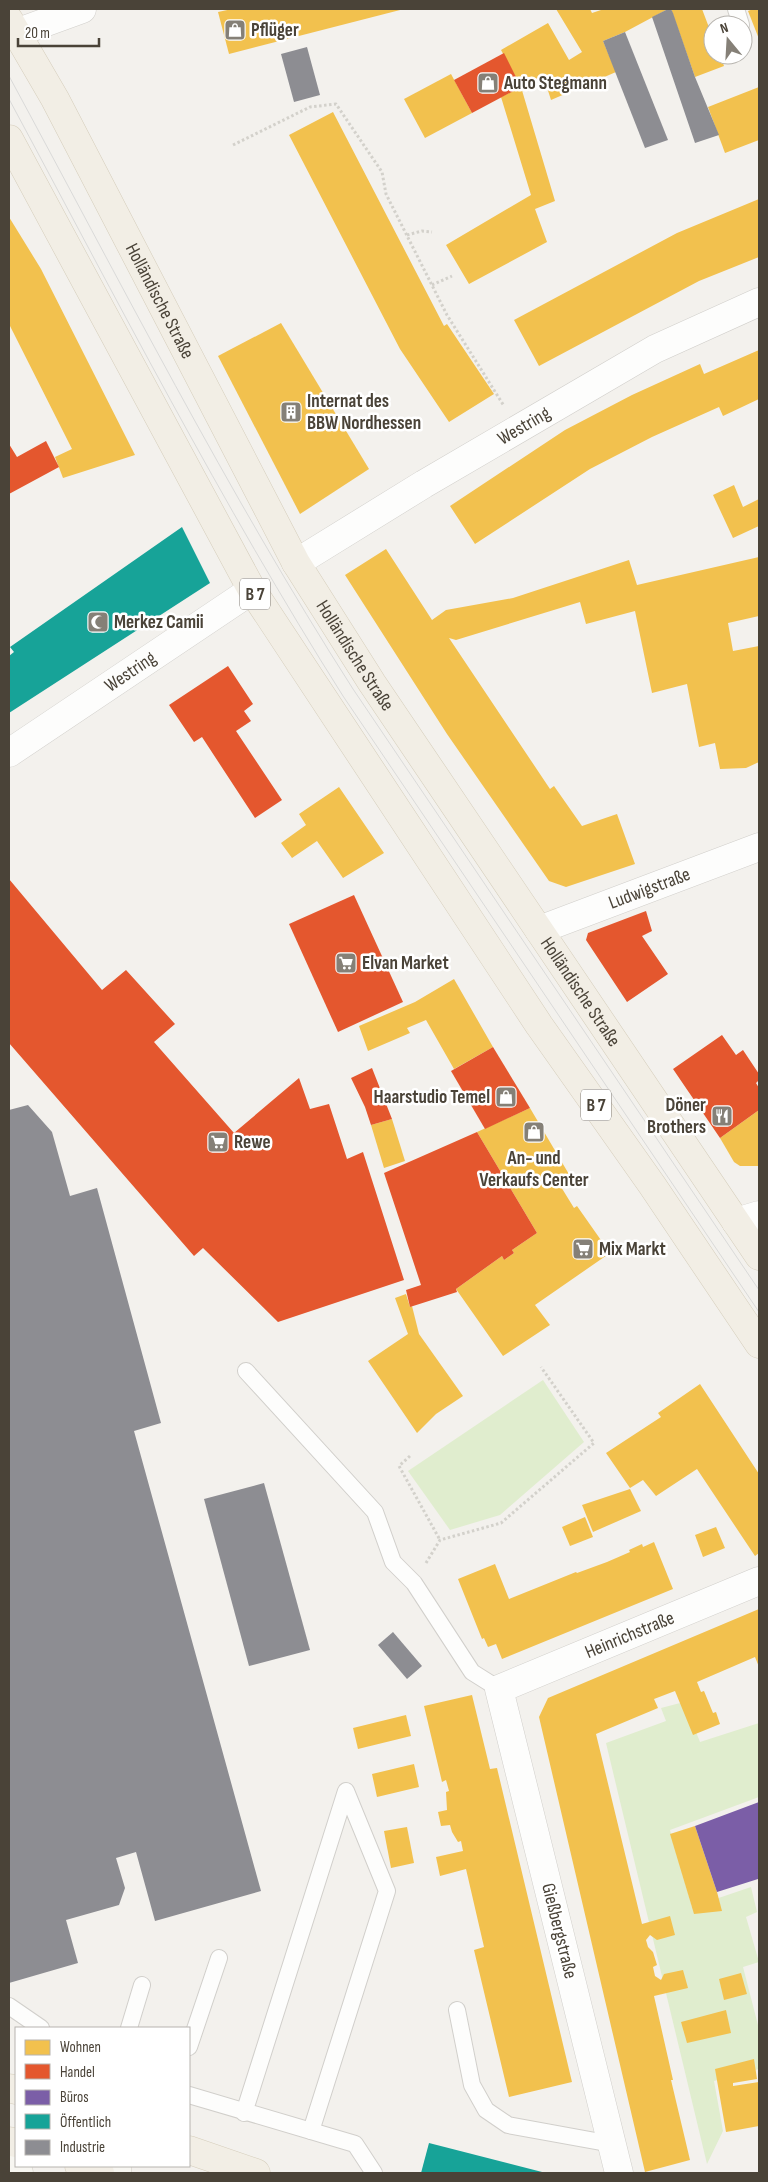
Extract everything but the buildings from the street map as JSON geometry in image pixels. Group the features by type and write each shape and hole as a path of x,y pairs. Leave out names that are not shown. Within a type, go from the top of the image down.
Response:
{"main road":[{"name":"Holländische Straße","path":"13,27 55,99 296,563 372,683 539,930 747,1218 759,1256"},
{"name":"B 7","path":"9,139 252,590 528,1009 652,1185 759,1344"},
{"path":"190,2150 256,2173"},
{"path":"9,2162 19,2173"},
{"path":"82,2167 100,2173"}],"street":[{"path":"13,27 82,9"},
{"name":"Westring","path":"296,563 518,428 655,349 759,302"},
{"name":"Westring","path":"9,753 252,590"},
{"name":"Ludwigstraße","path":"539,930 759,847"},
{"name":"Heinrichstraße","path":"499,1689 759,1581"},
{"name":"Gießbergstraße","path":"499,1689 619,2173"}],"lane":[{"path":"246,1371 375,1512 393,1562 414,1583 472,1672 499,1689"},
{"path":"244,2112 346,1791 387,1891 311,2131"},
{"path":"190,2044 219,1958"},
{"path":"129,2027 142,1985"},
{"path":"9,2006 40,2027"},
{"path":"457,2010 472,2085 486,2110 508,2125 612,2144"},
{"path":"190,2095 355,2144 374,2173"}],"path":[{"path":"233,145 310,107 336,104 382,172 386,194 447,315 518,428"},
{"path":"407,235 422,231 432,232"},
{"path":"432,285 452,276"},
{"path":"414,1583 440,1540 500,1524 594,1443 541,1367"},
{"path":"410,1456 399,1466 440,1540"}],"green space":[{"path":"543,1380 584,1442 500,1515 450,1530 408,1471"},
{"path":"684,1702 700,1742 759,1723 759,1797 670,1830 692,1907 751,1887 757,1912 746,1917 759,1962 743,1967 759,2029 759,2069 714,2081 723,2131 707,2164 606,1743 666,1721 661,1708"}],"tram line":[{"path":"9,76 175,386 307,615 353,689 759,1290"},
{"path":"9,99 212,475 343,696 759,1312"}],"place":[{"name":"Pflüger","path":"235,30"},
{"name":"Auto Stegmann","path":"488,83"},
{"name":"Internat des BBW Nordhessen","path":"291,412"},
{"name":"Merkez Camii","path":"98,622"},
{"name":"Elvan Market","path":"346,963"},
{"name":"Haarstudio Temel","path":"506,1097"},
{"name":"Döner Brothers","path":"722,1116"},
{"name":"An- und Verkaufs Center","path":"534,1132"},
{"name":"Rewe","path":"218,1142"},
{"name":"Mix Markt","path":"583,1249"}]}
